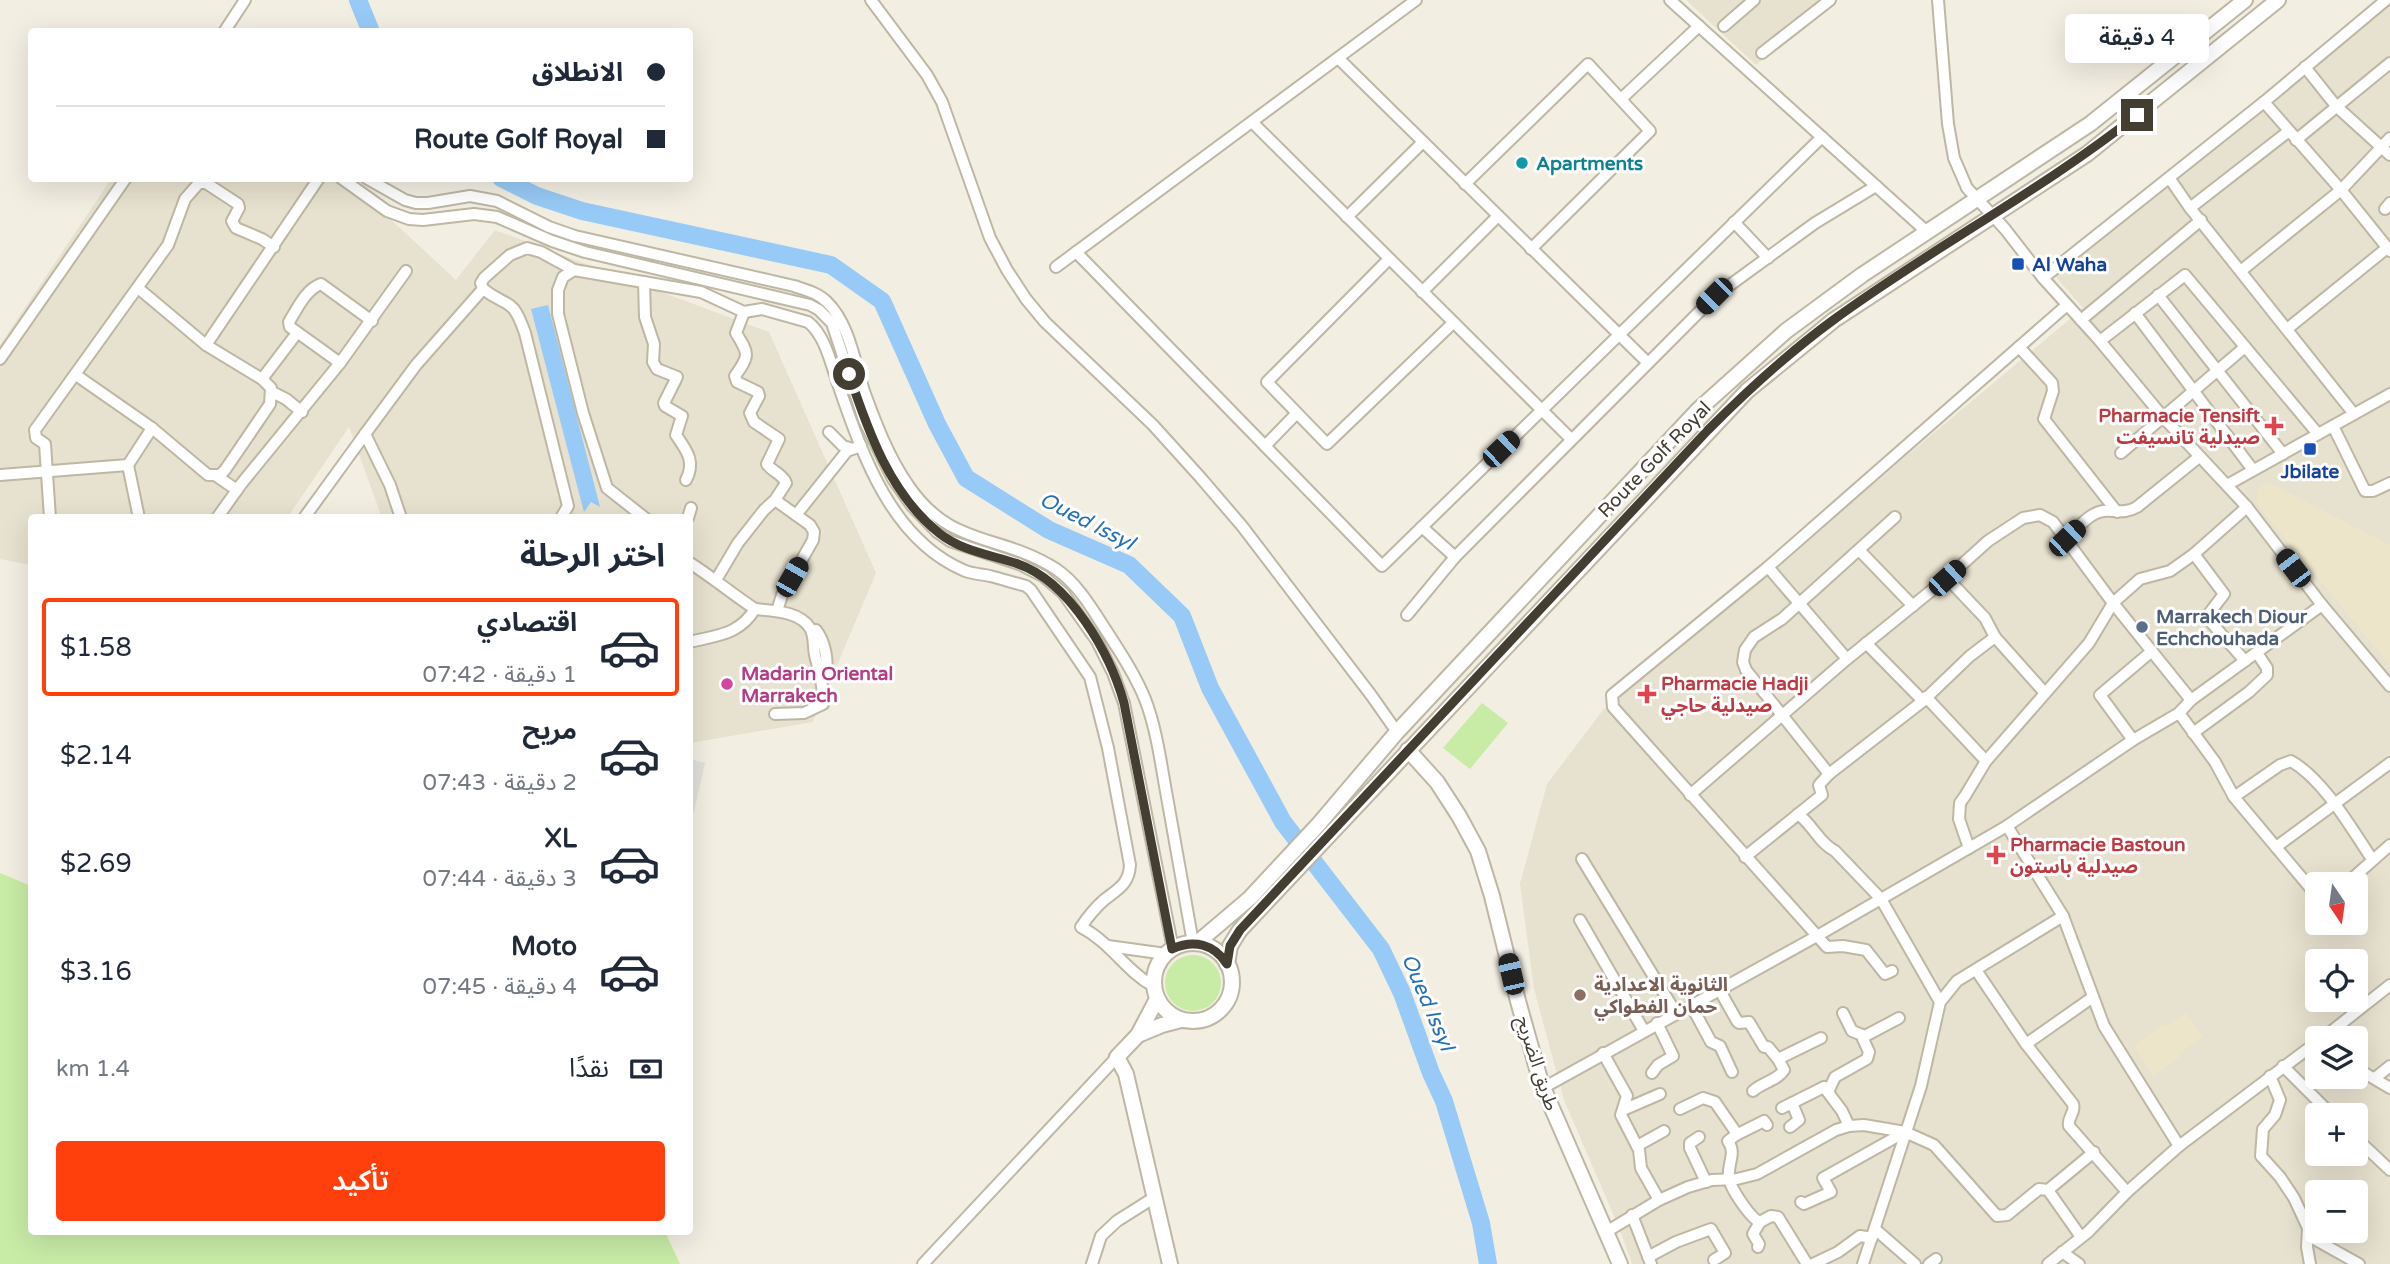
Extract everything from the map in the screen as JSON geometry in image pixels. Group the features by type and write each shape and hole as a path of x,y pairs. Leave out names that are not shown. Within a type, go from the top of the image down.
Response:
{"street":[{"path":"227,28 245,0"},
{"path":"871,0 927,75 942,102 990,238 1026,299 1045,322 1153,425 1242,526 1371,695 1396,732"},
{"path":"1056,267 1416,0"},
{"path":"1670,0 1927,232"},
{"path":"1724,26 1755,0"},
{"path":"1762,53 1830,0"},
{"path":"1938,0 1951,147 1963,181 2163,417 2247,507 2322,605 2390,686"},
{"name":"Route Golf Royal","path":"1195,943 1239,909 1275,871 1318,825 1396,732 1698,410 1786,331 1862,275 2090,124 2245,0"},
{"name":"Route Golf Royal","path":"1227,964 1235,936 1747,391 1834,320 2087,154 2278,0"},
{"path":"2043,278 2170,179 2386,0"},
{"path":"1621,99 1699,26"},
{"path":"1338,58 1647,362"},
{"path":"2190,208 2336,106 2390,63"},
{"path":"1465,184 1588,64 1650,131 1531,249"},
{"path":"2305,67 2336,106 2386,151"},
{"path":"2264,102 2341,190 2388,249 2287,329"},
{"path":"1252,122 1571,439"},
{"path":"1076,252 1382,566 1822,136"},
{"path":"2242,271 2386,151 2390,138"},
{"path":"1348,217 1423,142"},
{"path":"2170,179 2190,208 2354,414"},
{"path":"0,359 123,182"},
{"path":"206,345 316,182"},
{"path":"347,182 387,211 408,219 423,220 474,214 497,216 567,247 810,305 820,310 832,323 864,420 888,470 906,499 928,523 950,541 1029,568 1058,588 1070,602 1108,662 1121,694 1128,722 1155,858 1169,951 1156,969 1155,992 1138,1035 923,1264"},
{"path":"373,182 405,200 422,204 470,196 497,201 575,236 794,286 821,296 840,320 874,417 912,492 926,508 949,526 982,540 1027,553 1066,577 1087,600 1124,659 1150,717 1195,943"},
{"path":"50,514 45,444 36,438 35,430 168,245 185,199 199,183 206,183 238,204 239,208 232,221 236,228 274,247"},
{"path":"1407,615 1455,557 1714,296 1815,223 1876,186"},
{"path":"1422,292 1498,216"},
{"path":"2081,320 2202,220"},
{"path":"1734,222 1768,258"},
{"path":"563,514 568,506 519,314 512,304 483,289 481,283 490,271 510,255 527,248 541,252 574,270 701,292 744,312 762,309 814,326 827,354 855,447 887,501 922,542 965,571 1031,590 1090,677 1108,748 1130,875 1126,883 1095,909 1081,927 1108,946 1155,992 1163,1008 1181,1020"},
{"path":"1389,259 1266,382 1296,414 1327,444 1453,323"},
{"path":"574,270 563,277 558,290 558,314 583,413 607,488 640,514"},
{"path":"220,514 340,363 406,271"},
{"path":"2100,341 2186,275 2318,434"},
{"path":"644,282 645,317 654,344 653,362 657,369 677,377 664,403 682,416 676,435 688,450 690,458 686,480"},
{"path":"340,363 290,327 289,322 312,288 321,284 372,321"},
{"path":"138,288 206,345 262,379 272,392 302,412"},
{"path":"307,514 416,365 483,289"},
{"path":"2158,295 2283,454"},
{"path":"1892,971 1885,974 1866,950 1843,946 1827,947 1613,707 1612,695 1768,567 2067,305"},
{"path":"716,580 738,543 786,483 783,477 767,464 779,439 754,422 750,413 759,396 758,392 737,382 735,376 747,358 747,351 736,332 744,312"},
{"path":"2135,313 2253,470"},
{"path":"262,379 297,332"},
{"path":"2019,347 2052,383 2053,391 2044,419 2117,512"},
{"path":"2121,453 2245,347"},
{"path":"76,375 152,428 208,475 225,470 270,404 272,392"},
{"path":"2227,485 2390,394"},
{"path":"1265,446 1296,414"},
{"path":"2333,426 2365,491 2373,491 2390,483"},
{"path":"138,514 128,465 152,428"},
{"path":"829,432 843,446 855,447"},
{"path":"365,434 390,485 400,514"},
{"path":"796,515 855,447"},
{"path":"2067,538 2087,519 2101,511 2128,512 2137,507 2199,457"},
{"path":"0,475 128,465"},
{"path":"215,475 237,490"},
{"path":"775,500 810,525 814,532 813,540 782,595 777,611"},
{"path":"1969,848 1960,824 1960,803 1986,761 2095,635 2113,603 2140,579 2170,571 2194,554 2247,507"},
{"path":"1690,795 1988,541 2032,515 2044,516 2067,538 2113,603 2191,700"},
{"path":"1829,774 1746,670 1744,656 1754,638 1782,619 1895,517"},
{"path":"1422,527 1455,557"},
{"path":"1859,550 1913,606"},
{"path":"2194,554 2224,594 2208,618 2245,661"},
{"path":"693,565 755,608 798,618 810,628 821,678 823,704 804,713 775,714"},
{"path":"1768,567 1847,659"},
{"path":"1947,578 1985,618 1996,636 2045,692"},
{"path":"1543,1088 1817,936 2007,826 2133,740 2179,713 2191,700 2322,605"},
{"path":"693,641 736,630 747,622 755,608"},
{"path":"1745,858 1822,795 1819,785 1829,774 1924,699 1996,636"},
{"path":"1866,643 1986,761"},
{"path":"2133,740 2100,695 2152,651"},
{"path":"2193,733 2249,692 2267,675 2267,668 2257,653"},
{"path":"2179,713 2215,762 2234,797 2305,882"},
{"path":"1128,722 1150,717"},
{"path":"1134,751 1157,746"},
{"name":"طريق الضريح","path":"1408,750 1437,782 1460,816 1478,851 1493,896 1523,1021 1543,1088 1620,1264"},
{"path":"2234,797 2280,765 2291,761 2335,803 2372,859"},
{"path":"2276,847 2390,763"},
{"path":"1798,814 1826,846 1835,851 1881,899 1940,1002"},
{"path":"2007,826 2063,916 2104,1026 2179,1146"},
{"path":"2358,872 2390,845"},
{"path":"1155,858 1177,854"},
{"path":"1582,859 1676,1013"},
{"path":"1863,1264 1920,1086 1940,1002 1957,981 2063,916"},
{"path":"1580,920 1644,1031"},
{"path":"1108,946 1169,951 1195,943 1215,950 1227,964 1232,986 1223,1007 1204,1020 1181,1020 1138,1035"},
{"path":"1976,970 2026,1044 2073,1104 2074,1111 2069,1126 2127,1192"},
{"path":"2338,1026 2390,985"},
{"path":"1719,989 1737,1021 1749,1022 1764,1047 1769,1047 1784,1070 1753,1091"},
{"path":"2026,1044 2093,997"},
{"path":"1691,1005 1711,1042 1720,1046 1732,1072"},
{"path":"1843,1013 1853,1031 1865,1036"},
{"path":"1865,1036 1899,1018"},
{"path":"1652,1073 1658,1065 1673,1056 1670,1045 1657,1024"},
{"path":"1828,1092 1835,1077 1867,1059 1869,1052 1863,1039 1865,1036"},
{"path":"1778,1059 1821,1038"},
{"path":"2048,1264 2179,1146 2305,1051"},
{"path":"1604,1053 1627,1096 1621,1115 1637,1146 1641,1168 1659,1200"},
{"path":"1117,1057 1126,1074 1170,1264"},
{"path":"2283,1066 2320,1103"},
{"path":"2375,1078 2390,1066"},
{"path":"2368,1074 2390,1088"},
{"path":"2270,1076 2280,1100 2275,1115 2263,1129 2261,1156 2280,1177 2305,1222"},
{"path":"1790,1127 1799,1120 1787,1105 1824,1087 1842,1111 1849,1126"},
{"path":"1623,1110 1660,1094"},
{"path":"1680,1109 1703,1098 1714,1101 1736,1135"},
{"path":"1760,1222 1754,1220 1729,1179 1734,1154 1728,1141 1759,1122 1764,1121 1767,1125"},
{"path":"1606,1232 1659,1200 1706,1182 1757,1174 1831,1132 1849,1126 1864,1125 1905,1132 1924,1140 1941,1151 1997,1216 2007,1214 2039,1189 2048,1190 2094,1152"},
{"path":"1637,1146 1664,1131"},
{"path":"1801,1202 1804,1204 1828,1195 1830,1192 1823,1178 1905,1132"},
{"path":"1699,1137 1690,1143 1690,1148 1706,1182"},
{"path":"2368,1149 2390,1170"},
{"path":"2048,1190 2081,1237"},
{"path":"1092,1264 1101,1236 1155,1197"},
{"path":"1632,1216 1649,1260 1676,1242 1711,1229 1730,1251 1714,1260"},
{"path":"1758,1247 1754,1234 1760,1222 1772,1216 1778,1217 1807,1264"},
{"path":"1813,1264 1838,1252 1860,1236 1874,1233 1915,1264"},
{"path":"2307,1243 2310,1264"},
{"path":"2321,1243 2359,1264"},
{"path":"2062,1252 2079,1264"}],"shaded area":[{"path":"1686,0 1837,0 1756,65"},
{"path":"2379,0 2390,0 2390,1264 1632,1264 1564,1100 1534,989 1520,884 1547,784 1603,710 2083,308 2055,276"},
{"path":"109,182 350,182 456,280 495,230 769,332 876,573 813,722 693,742 693,514 381,514 349,427 290,514 28,514 28,564 0,559 0,345"},
{"path":"2267,482 2390,545 2390,665 2264,513 2256,500 2258,490"},
{"path":"693,760 705,763 693,813"},
{"path":"2186,1012 2203,1037 2153,1076 2134,1046 2162,1025 2166,1026"}],"green space":[{"path":"1482,703 1508,723 1470,769 1443,748"},
{"path":"0,873 28,885 28,1235 666,1235 680,1264 0,1264"},
{"path":"1187,955 1199,955 1209,959 1217,967 1221,983 1217,999 1209,1007 1199,1011 1187,1011 1177,1007 1169,999 1165,989 1165,977 1169,967 1177,959"}],"water":[{"path":"548,305 600,507 591,502 584,512 531,309"}],"waterway":[{"name":"Oued Issyl","path":"358,0 369,28"},
{"name":"Oued Issyl","path":"509,182 537,196 582,211 831,265 882,301 937,424 966,478 1049,530 1129,565 1182,616 1210,688 1283,822 1381,949 1402,993 1444,1101 1481,1223 1488,1264"}],"place":[{"name":"Apartments","path":"1522,163"},
{"name":"Al Waha","path":"2018,264"},
{"name":"Pharmacie Tensift صيدلية تانسيفت","path":"2274,426"},
{"name":"Jbilate","path":"2310,449"},
{"name":"Marrakech Diour Echchouhada","path":"2142,627"},
{"name":"Madarin Oriental Marrakech","path":"727,684"},
{"name":"Pharmacie Hadji صيدلية حاجي","path":"1647,694"},
{"name":"Pharmacie Bastoun صيدلية باستون","path":"1996,855"},
{"name":"الثانوية الاعدادية حمان الفطواكي","path":"1580,995"}],"route":[{"path":"849,374 864,420 888,470 900,491 919,514 937,532 957,544 1019,564 1043,576 1070,602 1097,641 1124,703 1172,949 1186,944 1206,945 1222,956 1227,964 1230,946 1240,930 1747,391 1834,320 2087,154 2137,115"}]}
